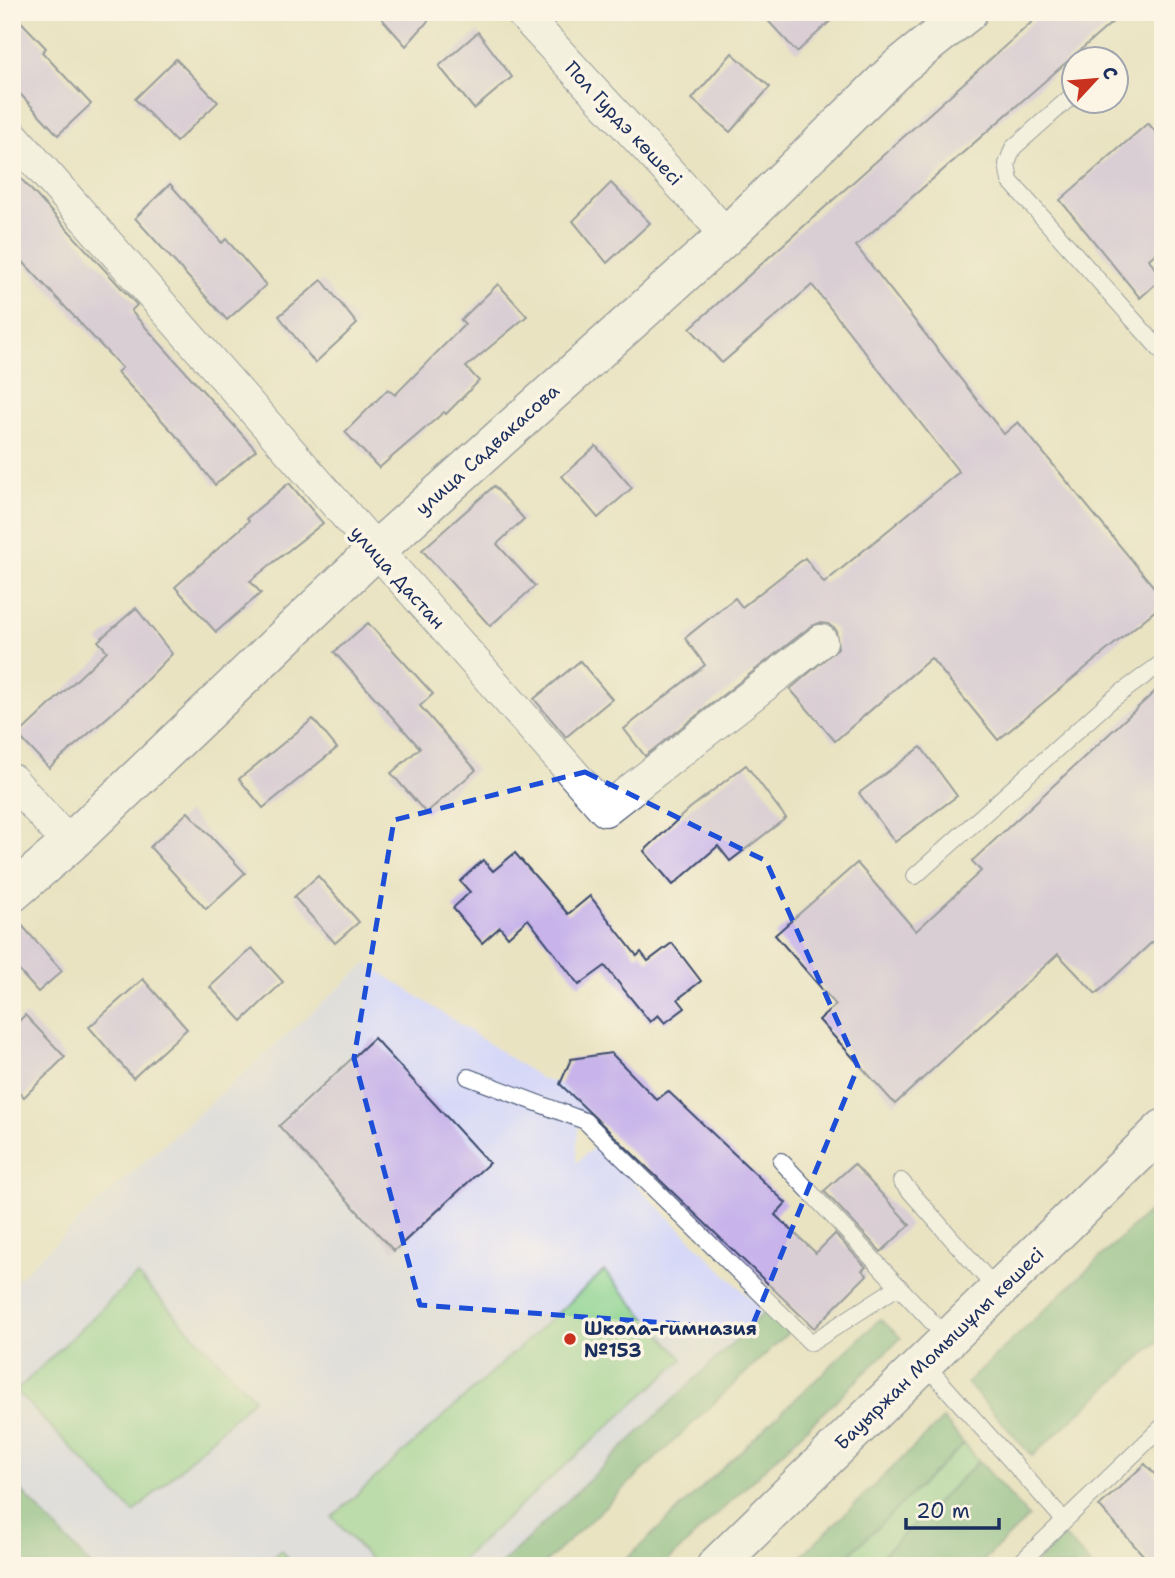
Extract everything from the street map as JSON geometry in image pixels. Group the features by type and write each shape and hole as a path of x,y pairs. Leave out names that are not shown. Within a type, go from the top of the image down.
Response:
{"street":[{"name":"Пол Гурдэ көшесі","path":"522,12 727,235"},
{"name":"улица Садвакасова","path":"12,893 69,844 375,551 727,235 899,67 968,12"},
{"name":"улица Дастан","path":"12,135 605,810 821,641"},
{"path":"12,780 69,844"},
{"name":"Бауыржан Момышұлы көшесі","path":"716,1566 1163,1129"}],"lane":[{"path":"1060,106 1013,148 1007,164 1010,181 1163,353"},
{"path":"915,876 1110,701 1163,662"},
{"path":"468,1077 585,1121 811,1342 898,1286"},
{"path":"781,1161 898,1286 936,1351 1064,1520"},
{"path":"901,1181 998,1291"},
{"path":"1017,1566 1162,1429"}],"highlighted area":[{"path":"585,772 766,861 858,1067 751,1329 420,1305 354,1058 394,820"}],"shaded area":[{"name":"Школа-гимназия №153","path":"367,963 542,1079 560,1084 590,1113 578,1128 576,1163 596,1145 770,1318 511,1566 12,1566 12,1284 97,1204"}],"green space":[{"path":"1163,1198 1163,1337 1032,1456 967,1383"},
{"path":"604,1271 683,1359 454,1566 376,1566 332,1517"},
{"path":"137,1275 254,1398 134,1513 16,1391"},
{"path":"768,1309 789,1332 542,1566 499,1566"},
{"path":"880,1319 901,1338 663,1566 619,1566"},
{"path":"943,1419 964,1444 837,1566 791,1566"},
{"path":"964,1444 979,1461 871,1566 837,1566"},
{"path":"979,1461 1029,1517 978,1566 871,1566"},
{"path":"18,1487 91,1566 21,1566 12,1552 12,1492"},
{"path":"1064,1536 1092,1566 1033,1566"},
{"path":"281,1550 296,1566 264,1566"}],"building":[{"path":"12,12 46,48 42,52 91,104 58,135 12,85"},
{"path":"376,12 436,12 406,46"},
{"path":"760,12 840,12 797,52"},
{"path":"1043,12 1124,12 1085,46 1060,46 1060,68 856,246 1004,434 1018,422 1163,598 1163,604 998,740 931,658 835,741 790,689 838,648 836,630 828,624 819,623 810,627 645,756 624,729 705,665 685,638 735,598 742,607 805,558 824,583 959,472 812,285 722,363 690,328"},
{"path":"478,32 512,77 474,109 439,66"},
{"path":"732,53 770,87 730,132 692,99"},
{"path":"176,59 218,102 176,142 135,99"},
{"path":"1148,123 1163,141 1163,247 1149,259 1161,279 1140,298 1060,200"},
{"path":"12,169 137,305 131,311 256,450 215,485 182,442 117,372 122,368 12,250"},
{"path":"611,183 650,223 607,263 573,221"},
{"path":"170,184 222,243 226,239 266,285 227,320 135,218"},
{"path":"322,280 357,324 315,363 279,316"},
{"path":"498,284 527,316 466,367 479,381 446,414 444,412 379,468 345,432 388,389 395,395 465,324 461,320"},
{"path":"596,446 632,488 598,518 562,476"},
{"path":"289,483 323,523 250,581 261,593 216,632 175,587 249,521 247,518"},
{"path":"494,486 524,519 497,544 535,586 490,626 422,550"},
{"path":"136,608 172,654 125,702 49,768 18,735 107,651 98,641"},
{"path":"368,623 433,694 420,706 476,770 426,813 391,773 420,748 334,652"},
{"path":"580,661 612,699 566,737 534,699"},
{"path":"1163,684 1163,932 1096,994 1058,954 895,1104 819,1020 836,1005 775,935 857,863 916,931 981,871 972,861"},
{"path":"313,719 337,748 263,808 239,779"},
{"path":"921,747 957,796 895,842 859,793"},
{"path":"746,765 786,818 730,861 718,846 673,885 644,851 689,809"},
{"path":"188,812 245,873 206,909 150,847"},
{"path":"515,853 568,914 590,896 637,956 641,952 648,961 672,943 701,981 678,999 685,1008 665,1023 658,1015 650,1022 605,966 579,985 528,919 508,937 500,927 482,943 453,908 470,892 460,881 483,860 493,871"},
{"path":"318,876 359,922 335,943 294,897"},
{"path":"12,914 62,971 38,992 12,963"},
{"path":"252,948 283,982 242,1021 210,987"},
{"path":"143,979 187,1029 133,1078 89,1027"},
{"path":"25,1015 65,1057 24,1097 12,1085 12,1028"},
{"path":"374,1038 489,1163 394,1251 279,1126"},
{"path":"611,1053 657,1100 668,1091 786,1203 775,1215 816,1253 835,1234 866,1267 862,1270 867,1275 814,1328 560,1084 571,1059"},
{"path":"854,1164 910,1225 881,1252 824,1191"},
{"path":"1145,1464 1163,1483 1163,1566 1153,1566 1099,1506"}],"place":[{"name":"Школа-гимназия №153","path":"570,1339"}]}
